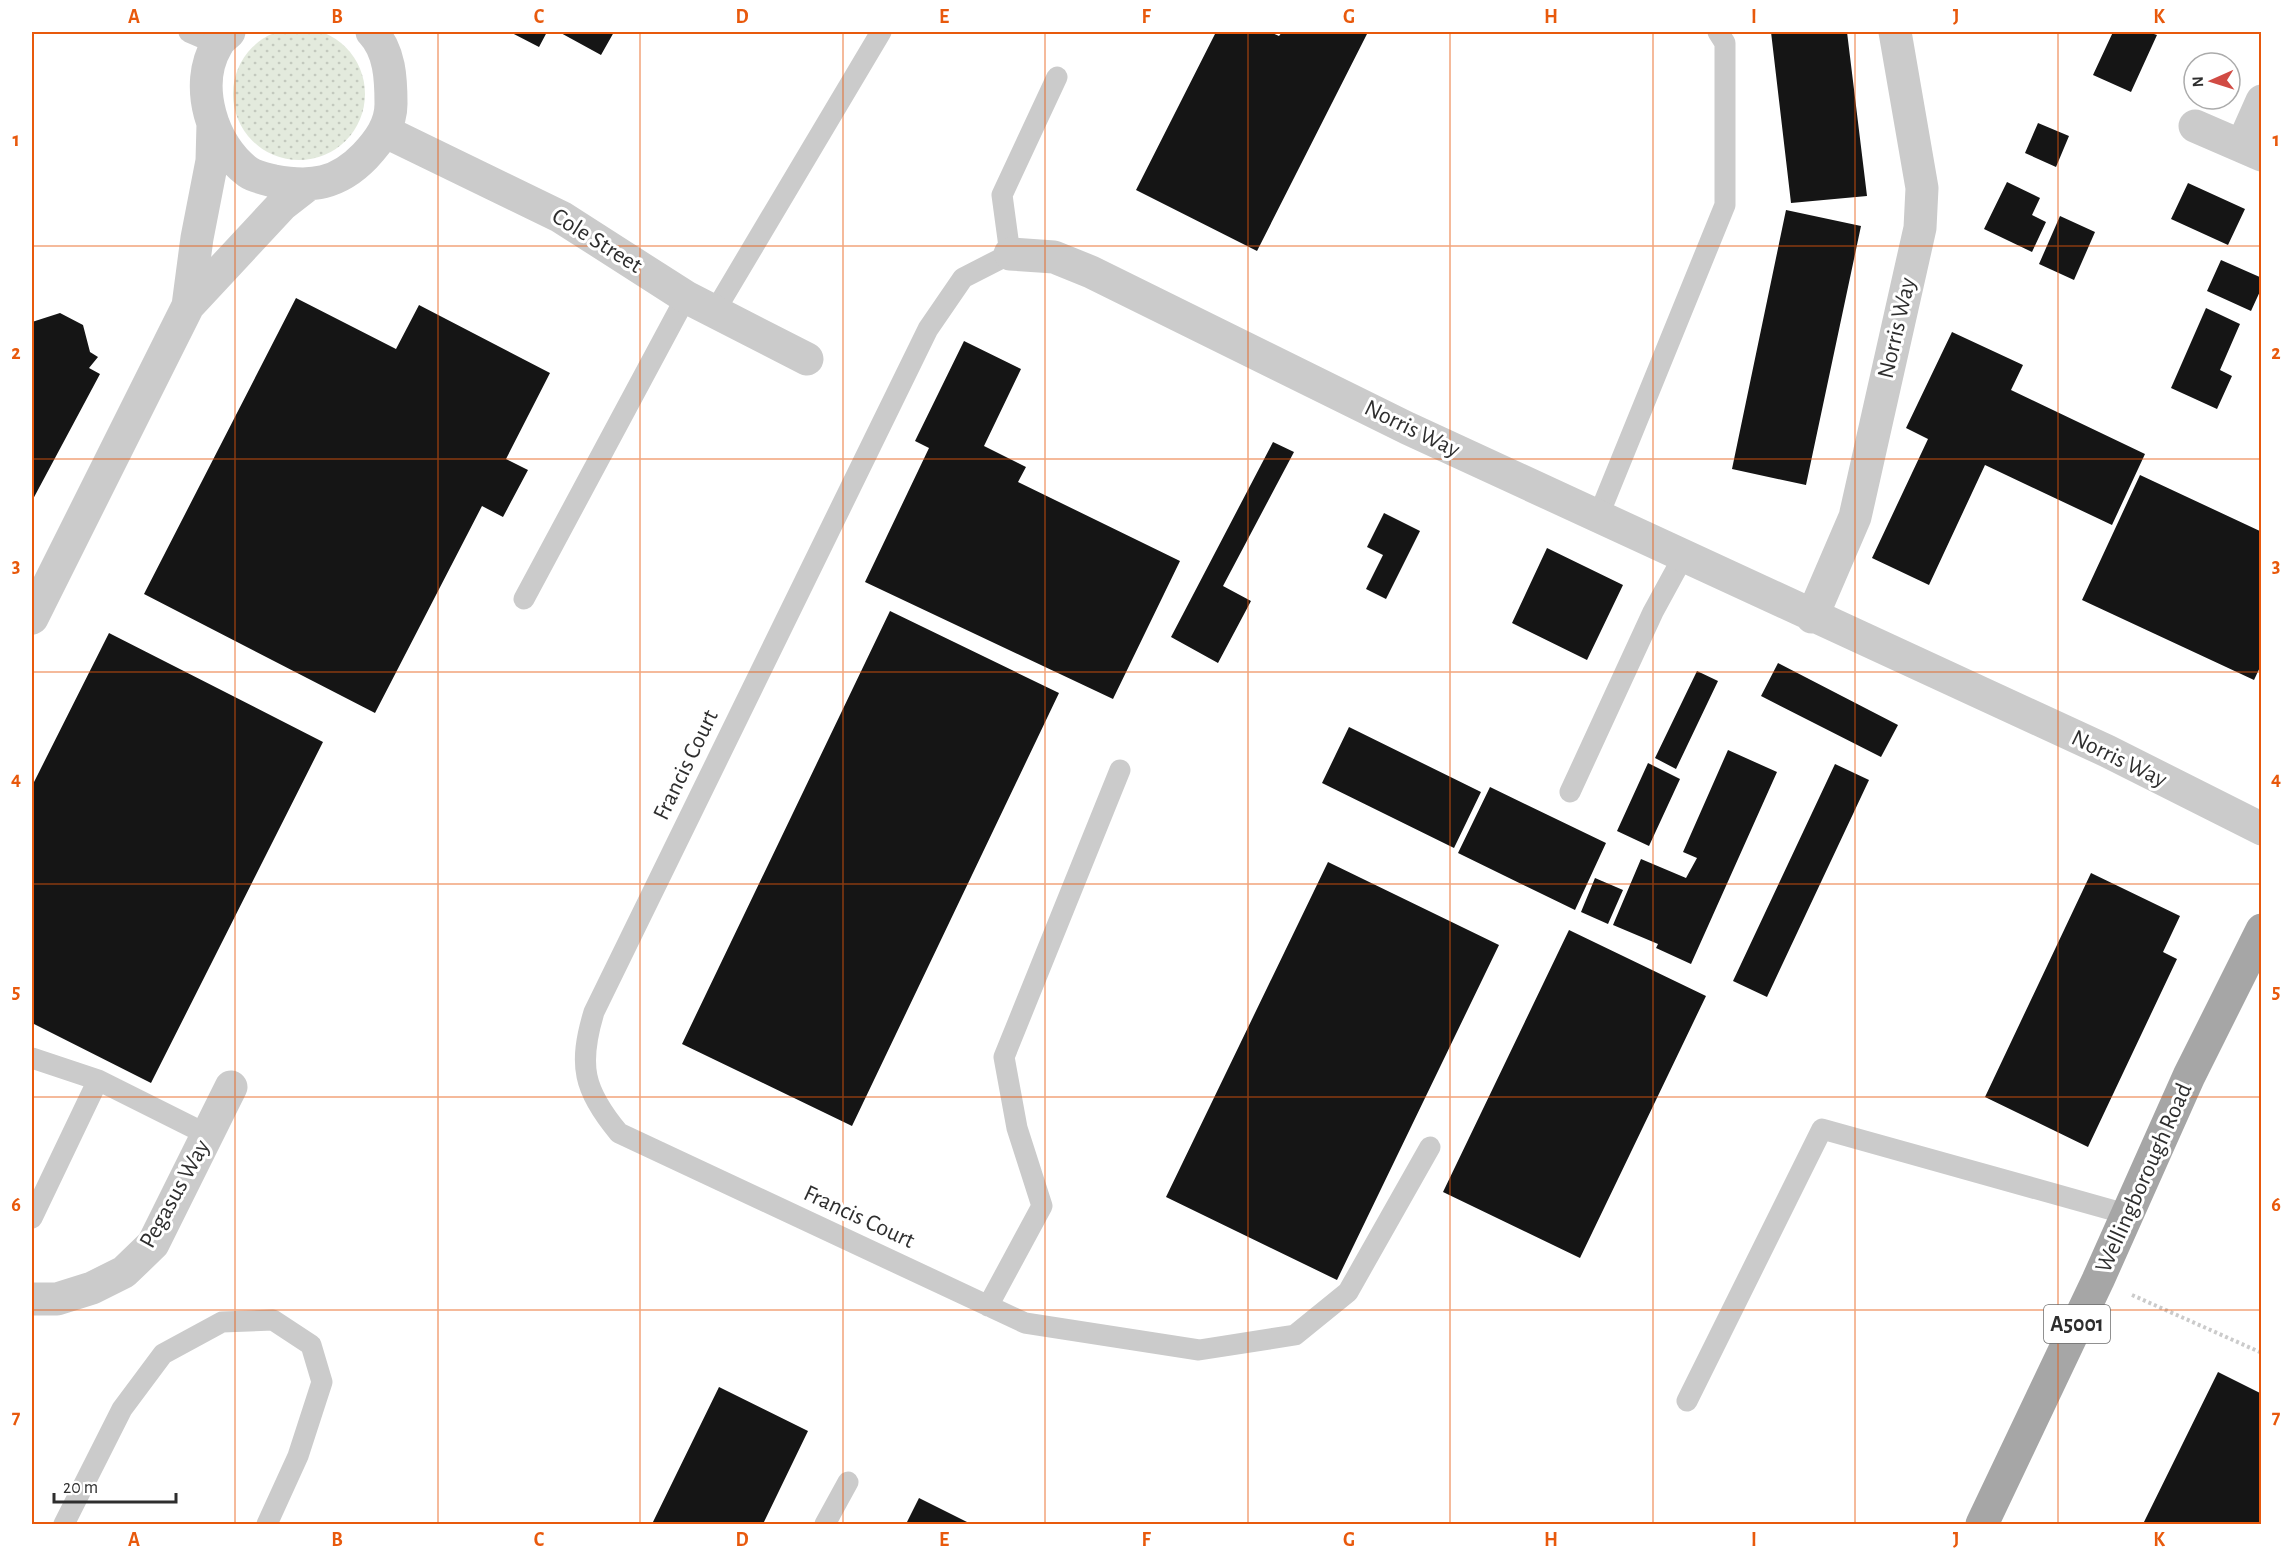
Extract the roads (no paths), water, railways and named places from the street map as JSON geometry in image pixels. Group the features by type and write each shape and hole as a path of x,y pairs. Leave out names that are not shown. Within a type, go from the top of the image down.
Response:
{"main road":[{"name":"Wellingborough Road","path":"1982,1524 2098,1280 2189,1076 2260,935"}],"street":[{"name":"Norris Way","path":"1812,617 1855,517 1920,228 1922,188 1894,32"},
{"path":"212,36 206,86 208,112 227,150 249,173 297,185 325,182 350,171 380,140 391,111 391,71 376,35"},
{"path":"2195,126 2252,151 2262,101"},
{"path":"188,306 197,238 212,161 213,124"},
{"name":"Cole Street","path":"384,131 561,217 687,297 807,358"},
{"path":"32,618 188,306 235,259 282,205 309,184"},
{"name":"Norris Way","path":"1011,255 1054,257 1091,272 1407,428 1812,617 2107,751 2262,829"},
{"name":"Pegasus Way","path":"32,1299 57,1299 92,1288 124,1272 153,1244 231,1087"}],"lane":[{"path":"715,312 882,32"},
{"path":"1598,517 1725,205 1725,43 1718,32"},
{"path":"1011,255 1002,195 1057,77"},
{"name":"Francis Court","path":"1011,255 963,278 928,328 594,1012 584,1045 586,1073 599,1108 619,1133 1025,1323 1199,1350 1295,1335 1348,1292 1430,1147"},
{"path":"524,599 687,297"},
{"path":"1570,792 1653,612 1683,557"},
{"path":"988,1306 1042,1206 1017,1128 1004,1057 1120,770"},
{"path":"32,1058 98,1080 208,1135"},
{"path":"32,1218 98,1080"},
{"path":"1687,1401 1822,1129 2126,1214"},
{"path":"64,1524 122,1409 163,1354 222,1322 273,1320 311,1346 322,1382 298,1456 267,1524"},
{"path":"825,1524 848,1482"}]}
